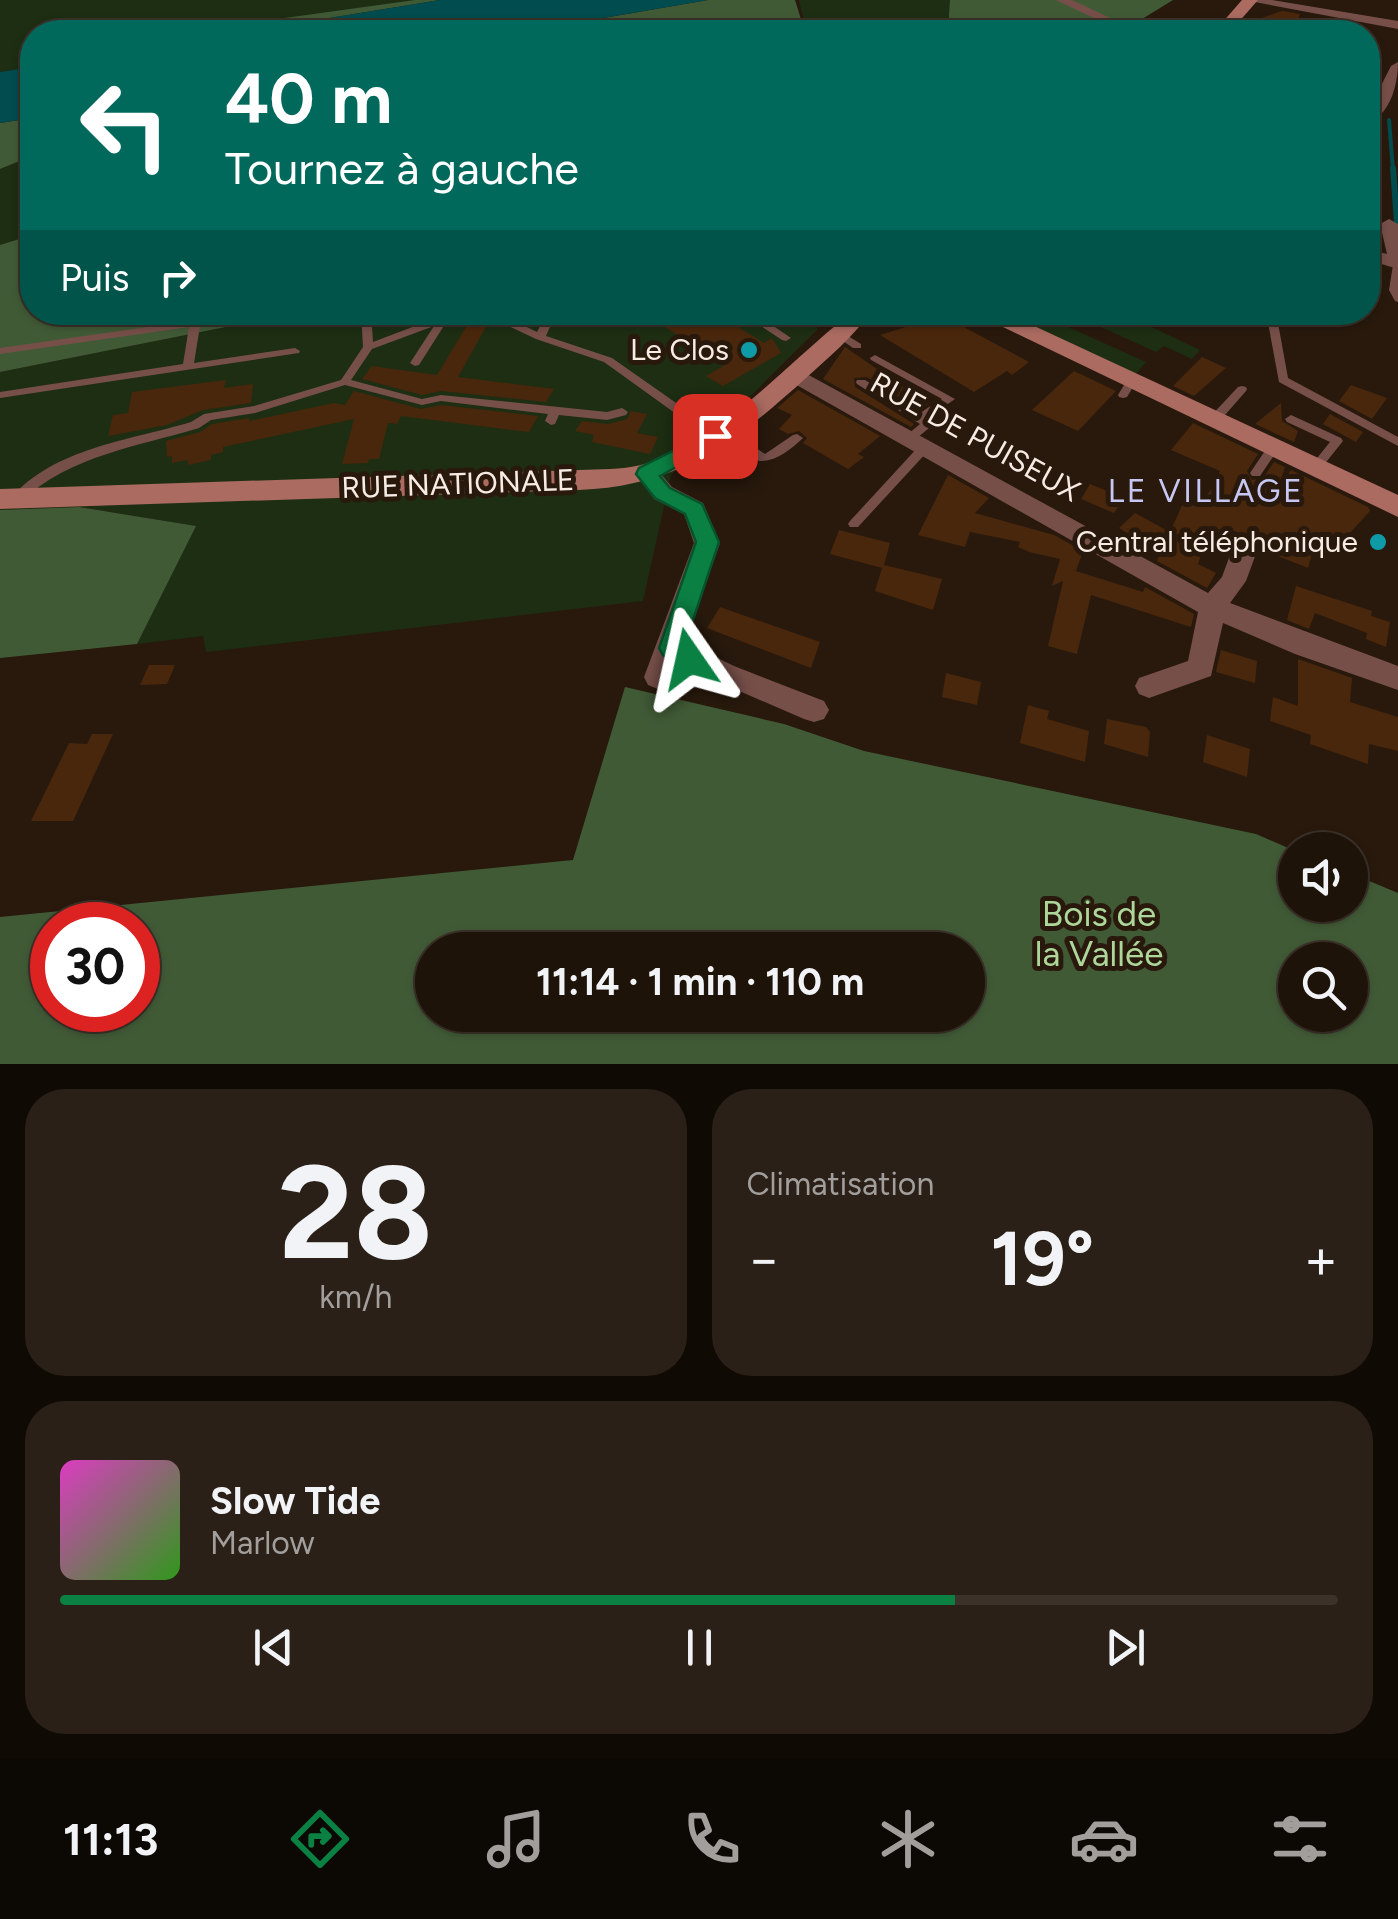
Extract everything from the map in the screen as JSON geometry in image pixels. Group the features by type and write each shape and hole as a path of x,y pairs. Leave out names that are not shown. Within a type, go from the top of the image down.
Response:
{"street":[{"path":"1062,0 1106,20"},
{"path":"1232,20 1250,0 1368,20"},
{"path":"1380,100 1398,66"},
{"path":"1390,224 1398,263"},
{"path":"1011,325 1398,507"},
{"name":"RUE NATIONALE","path":"8,498 580,480 647,474 692,453 853,330"},
{"name":"RUE DE PUISEUX","path":"794,374 917,435 1212,606 1271,633 1398,678"},
{"path":"647,474 662,493 694,509 707,542 672,648 658,677"},
{"path":"1149,686 1201,668 1212,606 1233,581 1244,550 1214,538"},
{"path":"672,648 706,670 769,689 814,710"}],"lane":[{"path":"1398,263 1394,290 1398,298"},
{"path":"0,351 188,325"},
{"path":"188,367 195,325"},
{"path":"345,382 368,346 367,325"},
{"path":"368,346 426,325"},
{"path":"415,364 440,325"},
{"path":"516,325 608,360 715,436 737,442 762,458 796,438"},
{"path":"540,336 546,325"},
{"path":"765,325 786,338"},
{"path":"1272,325 1283,380 1398,442"},
{"path":"0,395 295,351"},
{"path":"854,524 917,435 950,399 875,358"},
{"path":"8,498 33,480 84,458 195,425 208,417 255,409 345,382 419,408 441,398 553,416 607,416 622,412"},
{"path":"862,382 917,435"},
{"path":"1214,420 1242,389"},
{"path":"1291,419 1337,441 1316,468"},
{"path":"1256,474 1273,448"}],"green space":[{"path":"0,0 440,0 318,20 20,20 20,69 0,72"},
{"path":"415,0 440,0 318,20 271,20"},
{"path":"708,0 795,0 801,20 592,20"},
{"path":"799,0 950,0 950,20 803,20"},
{"path":"950,0 1173,0 1140,20 949,20"},
{"path":"20,120 20,161 0,169 0,123"},
{"path":"20,161 20,239 0,245 0,169"},
{"path":"20,239 20,325 236,325 0,372 0,245"},
{"path":"236,325 815,325 818,329 671,475 643,601 206,652 203,636 137,644 195,526 79,507 0,510 0,372"},
{"path":"1028,325 1064,325 1146,362 1135,375"},
{"path":"1096,325 1147,325 1200,350 1192,359 1164,346 1156,352"},
{"path":"79,507 196,526 137,644 0,658 0,510"},
{"name":"Bois de la Vallée","path":"625,687 784,724 864,751 1256,834 1278,844 1278,922 1368,922 1368,880 1398,893 1398,1064 0,1064 0,917 30,914 30,1032 160,1032 160,902 151,902 573,860"}],"water":[{"path":"440,0 708,0 592,20 318,20"},
{"path":"20,69 20,120 0,123 0,72"}],"building":[{"path":"1282,11 1300,14 1298,20 1256,20"},
{"path":"487,325 458,377 554,389 546,402 441,391 422,395 362,379 372,366 437,375 466,327"},
{"name":"Le Clos","path":"662,325 735,325 764,343 772,338 781,353 723,386 706,376 725,365"},
{"path":"912,325 960,325 1029,362 1012,375 1007,371 974,392 880,335"},
{"path":"845,347 928,404 918,410 867,377 854,378 855,387 914,424 911,427 823,379"},
{"path":"1202,357 1226,368 1194,396 1173,386"},
{"path":"1074,371 1116,391 1078,431 1032,410"},
{"path":"226,380 224,388 253,384 251,403 203,410 167,425 108,436 113,415 128,413 132,392"},
{"path":"1351,385 1387,398 1372,419 1339,401"},
{"path":"798,390 880,436 858,454 864,457 848,469 803,443 807,438 799,431 788,434 779,429 792,415 777,408"},
{"path":"354,391 421,409 441,405 538,416 529,432 401,416 397,424 388,423 379,459 369,459 368,463 342,464 354,419 223,447 223,452 211,455 211,460 188,465 188,460 172,463 172,456 167,457 166,441 200,432 212,424 249,421 334,403 345,405"},
{"path":"1281,403 1282,421 1298,431 1294,442 1255,424"},
{"path":"631,411 647,414 637,433 658,437 650,454 592,442 594,435 575,431 582,421 608,424 627,419"},
{"path":"1330,414 1363,432 1356,442 1323,424"},
{"path":"1193,423 1258,454 1247,471 1252,480 1263,478 1274,462 1285,467 1279,486 1291,470 1370,511 1340,544 1318,533 1308,568 1260,549 1235,531 1203,528 1197,536 1203,548 1198,564 1216,573 1207,588 1157,561 1159,554 1119,528 1135,513 1170,532 1184,501 1198,505 1211,490 1220,471 1171,450"},
{"path":"948,475 989,498 975,513 1054,535 1083,551 1076,571 1143,592 1145,587 1194,614 1191,627 1091,595 1077,654 1048,646 1063,581 1052,586 1060,559 1029,552 1018,547 1020,542 970,532 965,547 918,535"},
{"path":"1090,484 1124,498 1114,513 1081,499"},
{"path":"839,530 890,543 884,565 942,579 933,610 875,591 882,568 830,554"},
{"path":"1296,586 1372,611 1371,616 1390,622 1386,647 1366,639 1367,633 1315,613 1309,629 1287,620"},
{"path":"720,607 820,642 811,668 707,628"},
{"path":"1221,650 1257,661 1255,683 1216,672"},
{"path":"1298,659 1352,678 1350,702 1398,717 1398,751 1369,744 1368,764 1310,744 1311,735 1270,721 1273,697 1298,706"},
{"path":"149,665 175,665 167,684 140,685"},
{"path":"946,673 981,682 977,705 942,697"},
{"path":"1028,705 1049,711 1047,719 1089,731 1085,762 1020,743"},
{"path":"1107,719 1146,727 1150,732 1148,757 1104,744"},
{"path":"92,734 113,734 73,821 31,821 69,743 87,744"},
{"path":"1207,735 1250,749 1247,777 1203,762"}],"waterway":[{"path":"1389,120 1393,170"},
{"path":"1393,168 1397,223"}],"place":[{"name":"Le Clos","path":"749,350"},
{"name":"Central téléphonique","path":"1378,542"}],"district":[{"name":"LE VILLAGE","path":"1206,491"}],"route":[{"path":"689,659 672,648 707,542 694,509 662,493 647,474 692,453 715,436"}]}
